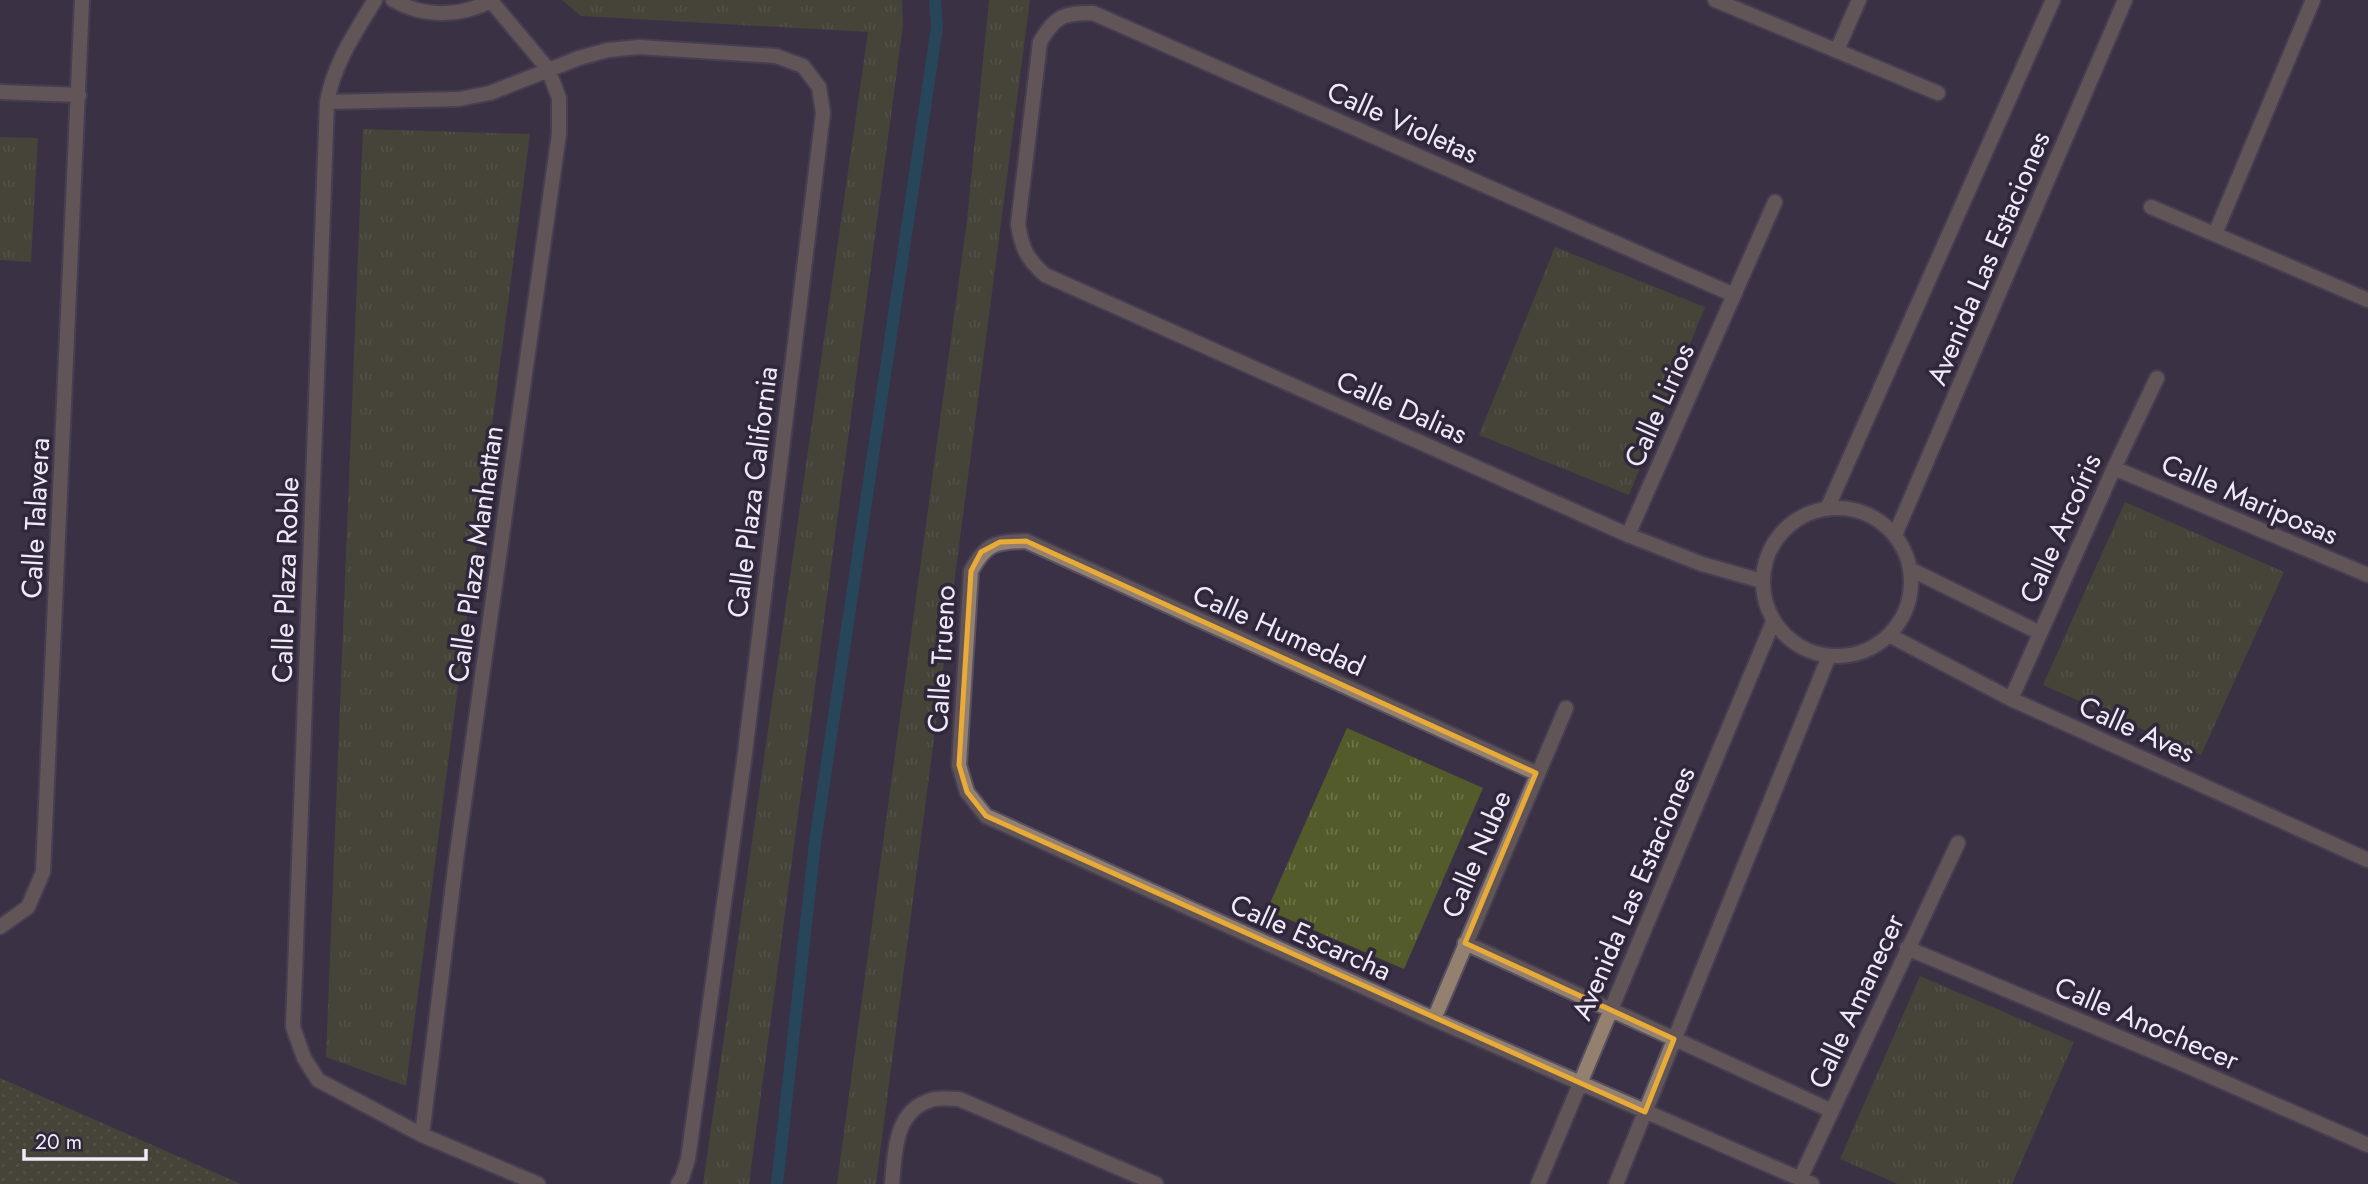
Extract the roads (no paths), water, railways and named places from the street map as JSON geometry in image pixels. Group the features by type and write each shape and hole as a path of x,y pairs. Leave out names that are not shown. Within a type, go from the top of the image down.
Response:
{"street":[{"name":"Calle Talavera","path":"0,927 27,907 43,872 82,0"},
{"name":"Calle Plaza Roble","path":"375,0 337,64 327,102 293,1027 304,1058 318,1080 422,1135"},
{"path":"393,0 417,11 438,14 466,11 492,1"},
{"path":"1715,0 1938,93"},
{"path":"1836,50 1859,0"},
{"name":"Avenida Las Estaciones","path":"1827,509 2053,0"},
{"name":"Avenida Las Estaciones","path":"1895,535 2125,0"},
{"path":"2215,234 2313,0"},
{"name":"Calle Plaza Manhattan","path":"422,1135 456,860 559,134 559,98 548,69 492,1"},
{"name":"Calle Violetas","path":"1030,262 1022,245 1018,224 1041,42 1051,23 1069,13 1093,13 1734,295"},
{"name":"Calle Plaza California","path":"548,69 608,50 639,47 776,56 803,66 820,87 823,113 744,761 688,1159 678,1184"},
{"path":"327,102 459,99 490,93 548,69"},
{"path":"0,92 79,95"},
{"name":"Calle Lirios","path":"1628,534 1775,202"},
{"path":"2151,207 2368,300"},
{"name":"Calle Dalias","path":"1030,262 1045,275 1628,534 1702,564 1762,581"},
{"name":"Calle Arcoíris","path":"2011,699 2157,378"},
{"name":"Calle Mariposas","path":"2114,468 2368,575"},
{"path":"1827,509 1852,510 1876,519 1895,535 1910,569 1911,592 1903,616 1889,635 1871,648 1851,655 1829,656 1807,651 1788,639 1773,622 1763,596 1765,561 1774,541 1788,526 1807,514 1827,509"},
{"name":"Calle Humedad","path":"1000,542 1026,541 1536,774"},
{"name":"Calle Trueno","path":"967,792 959,765 971,571 981,552 1000,542"},
{"path":"1910,569 2040,633"},
{"name":"Avenida Las Estaciones","path":"1538,1184 1773,622"},
{"name":"Calle Aves","path":"1889,635 2011,699 2368,860"},
{"path":"1616,1184 1829,656"},
{"name":"Calle Nube","path":"1434,1019 1566,708"},
{"name":"Calle Escarcha","path":"967,792 986,816 1434,1019 1805,1181"},
{"name":"Calle Amanecer","path":"1805,1181 1832,1111 1958,844"},
{"path":"1465,943 1832,1111"},
{"name":"Calle Anochecer","path":"1907,948 2368,1144"},
{"path":"892,1184 897,1133 911,1112 931,1100 959,1099 1156,1184"},
{"path":"422,1135 538,1184"}],"waterway":[{"path":"777,1184 815,843 937,27 935,0"}]}
